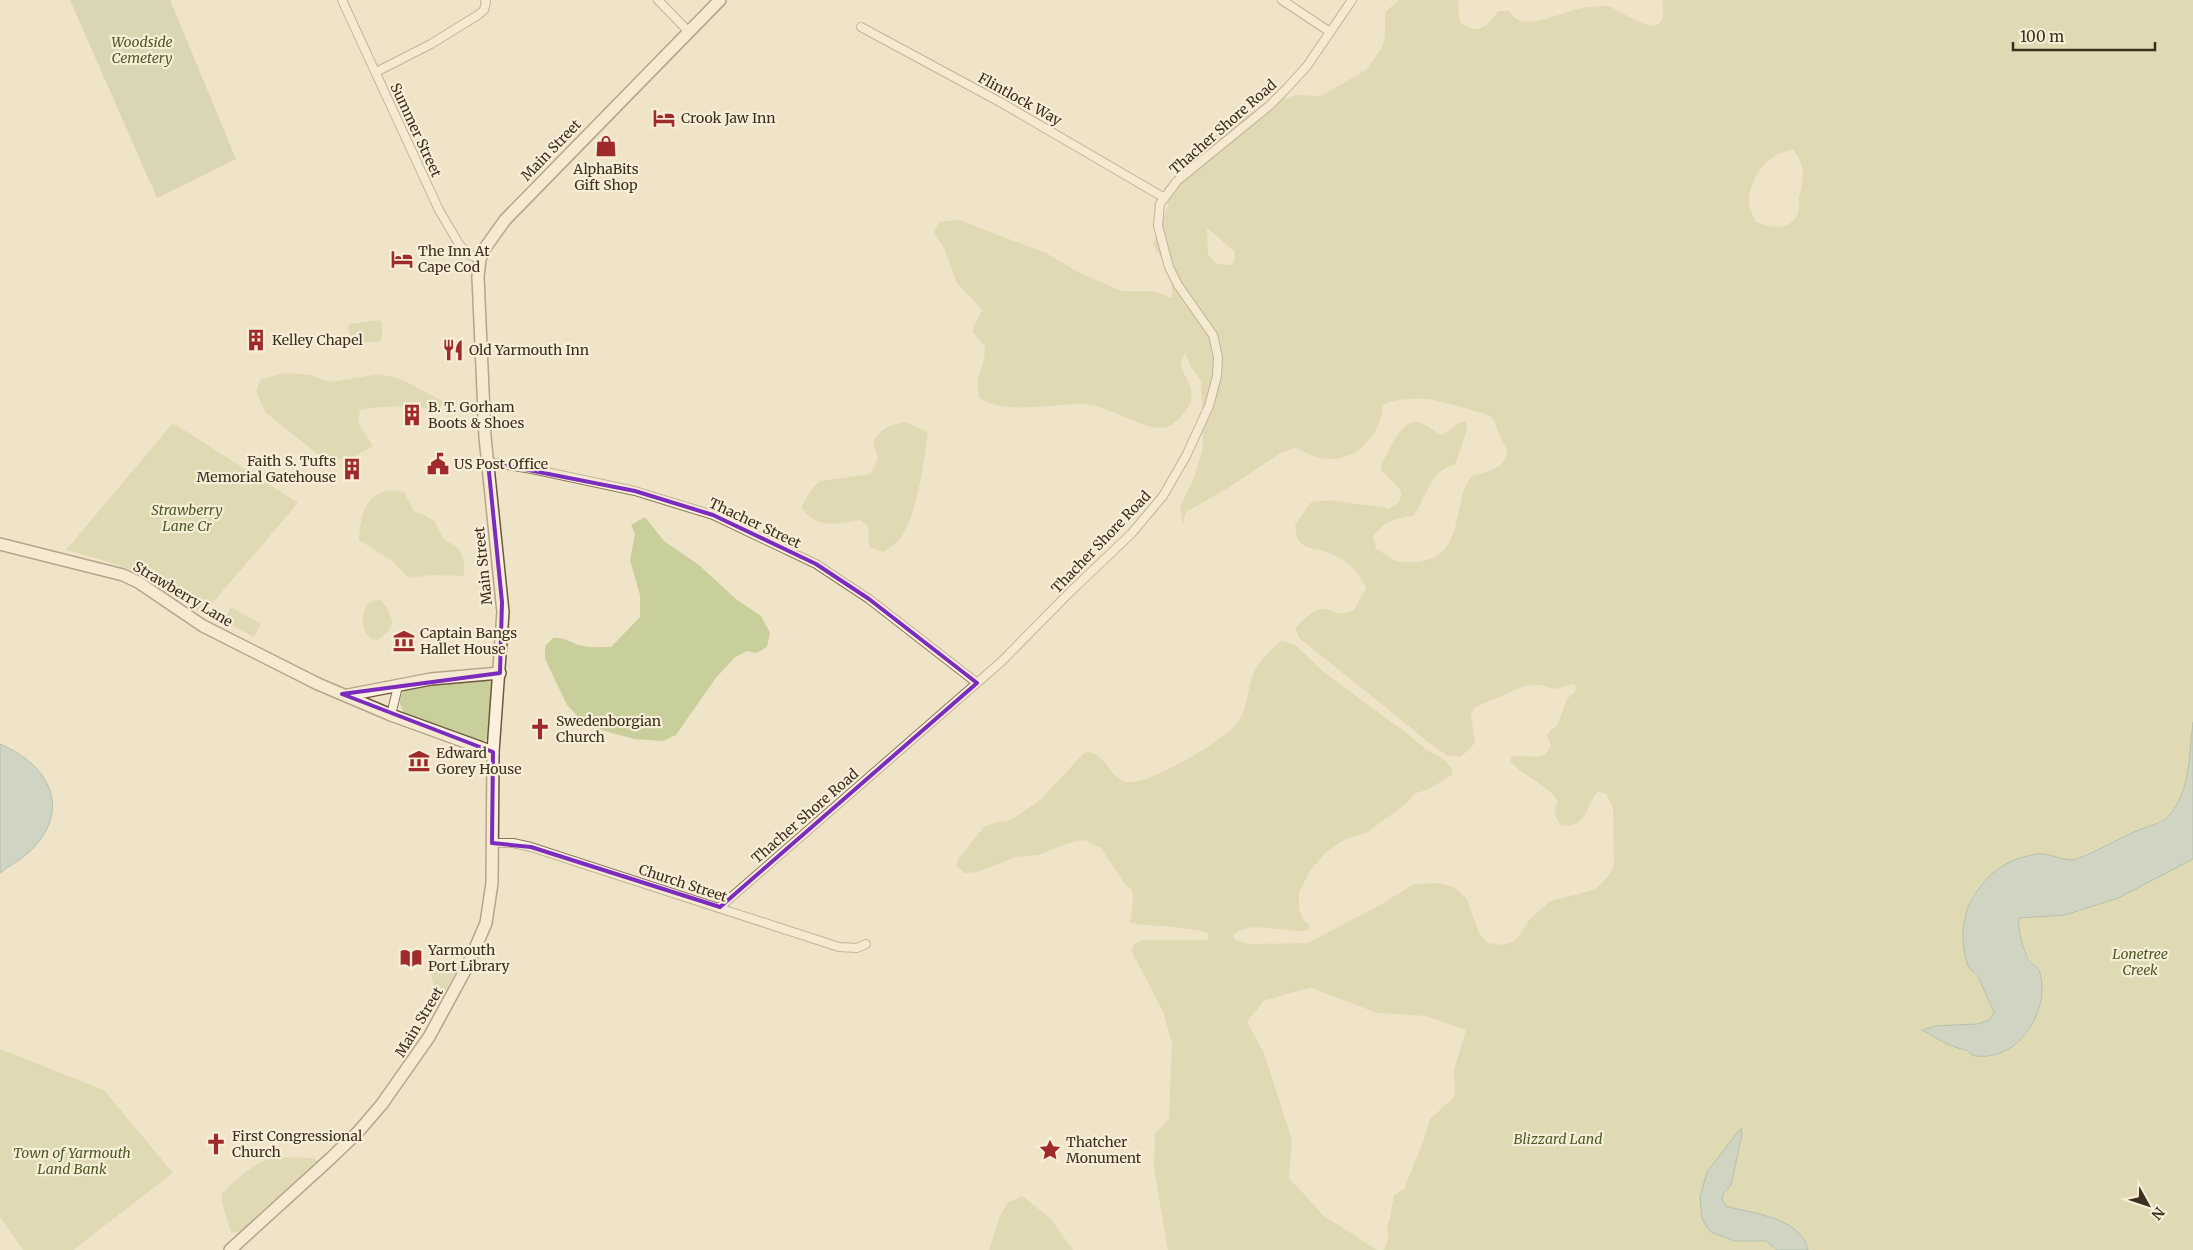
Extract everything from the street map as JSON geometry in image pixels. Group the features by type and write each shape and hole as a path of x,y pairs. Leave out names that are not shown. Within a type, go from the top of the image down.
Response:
{"main road":[{"name":"Main Street","path":"230,1250 358,1132 382,1104 417,1056 449,1003 484,929 492,892 493,752 500,673 502,602 488,462 478,306 480,260 489,240 504,220 720,0"},
{"name":"Strawberry Lane","path":"0,544 107,570 131,579 203,626 265,658 391,715 493,752"},
{"name":"Strawberry Lane","path":"342,694 360,694 431,679 500,673"}],"street":[{"name":"Summer Street","path":"342,0 454,237 468,254 480,260"},
{"path":"376,72 431,44 478,15 484,10 485,0"},
{"path":"658,0 689,32"},
{"path":"1282,0 1330,32"},
{"name":"Thacher Shore Road","path":"720,907 1014,650 1069,593 1131,534 1169,488 1209,406 1217,376 1218,349 1209,328 1178,285 1169,267 1158,226 1158,208 1177,182 1286,89 1307,66 1352,0"},
{"name":"Flintlock Way","path":"861,27 1000,102 1164,198"},
{"name":"Thacher Street","path":"488,462 532,469 635,491 713,515 816,564 870,599 977,683"},
{"path":"391,715 398,686"},
{"name":"Church Street","path":"492,843 513,843 531,847 839,947 858,948 866,944"}],"highlighted area":[{"path":"488,462 635,491 713,515 816,564 869,599 977,683 720,907 531,847 492,843 493,752 342,694 500,673 502,602"}],"green space":[{"name":"Woodside Cemetery","path":"70,0 170,0 236,159 157,198"},
{"path":"1399,0 1458,0 1460,22 1472,29 1477,29 1490,22 1498,11 1509,11 1517,19 1533,21 1580,8 1603,6 1612,8 1646,25 1652,26 1657,25 1662,20 1662,0 2193,0 2193,722 2187,777 2178,803 2170,813 2159,821 2071,860 2002,867 1977,887 1971,899 1964,927 1964,939 1973,973 1990,999 1994,1012 1987,1021 1981,1023 1923,1030 1973,1056 2015,1045 2032,1024 2041,1001 2036,966 2028,957 2022,944 2019,918 2065,915 2118,898 2193,859 2193,1250 1808,1250 1808,1247 1760,1215 1726,1206 1722,1199 1723,1194 1731,1185 1742,1129 1707,1172 1711,1232 1735,1241 1766,1241 1777,1250 1384,1250 1388,1239 1387,1225 1394,1195 1404,1189 1430,1119 1455,1096 1454,1070 1466,1030 1426,1016 1377,1013 1312,988 1264,1001 1247,1022 1264,1053 1292,1140 1289,1178 1323,1215 1377,1250 1168,1250 1154,1169 1155,1133 1169,1119 1172,1043 1163,1012 1131,950 1135,943 1142,940 1207,940 1209,933 1185,928 1141,925 1130,922 1133,902 1132,891 1101,848 1085,840 1069,843 1038,855 1016,857 977,872 965,873 956,866 959,858 984,827 1011,820 1039,801 1085,752 1093,753 1100,757 1119,779 1125,782 1134,782 1159,774 1209,746 1224,735 1241,717 1255,670 1263,658 1281,641 1294,644 1326,674 1408,734 1425,749 1443,759 1453,770 1452,775 1429,789 1414,794 1406,804 1366,833 1346,839 1326,852 1310,871 1299,892 1299,909 1303,919 1309,925 1308,930 1250,928 1241,930 1233,935 1236,940 1249,944 1308,943 1380,905 1414,884 1438,883 1454,887 1467,899 1479,933 1488,943 1503,945 1512,942 1518,937 1529,920 1550,901 1587,892 1598,887 1607,877 1614,867 1613,808 1606,794 1598,791 1581,820 1570,825 1561,825 1555,813 1558,801 1548,790 1510,761 1512,756 1534,757 1548,751 1551,746 1547,735 1551,729 1557,726 1567,699 1576,691 1575,684 1554,689 1541,685 1524,686 1474,708 1471,714 1475,743 1461,757 1448,756 1299,638 1295,628 1317,610 1326,609 1337,613 1345,613 1354,610 1366,588 1355,570 1345,561 1308,547 1298,540 1295,525 1310,503 1334,501 1391,508 1400,500 1401,491 1381,470 1381,464 1401,431 1412,422 1418,422 1425,424 1442,435 1460,422 1466,421 1467,430 1455,465 1446,468 1434,479 1413,516 1390,522 1373,537 1376,548 1397,561 1422,561 1436,556 1446,548 1452,537 1466,485 1473,475 1485,473 1497,467 1505,459 1506,447 1490,416 1428,399 1393,401 1383,405 1381,418 1369,441 1350,455 1326,459 1311,455 1295,447 1279,454 1228,488 1186,512 1183,524 1180,506 1194,478 1203,447 1201,381 1190,365 1185,353 1181,361 1191,389 1191,398 1188,408 1178,420 1167,427 1155,428 1108,410 1084,404 1015,407 989,403 979,397 977,381 984,359 985,347 972,331 982,310 957,283 944,248 934,232 939,222 959,220 1046,253 1078,272 1122,291 1154,291 1172,298 1171,274 1153,245 1168,206 1164,188 1236,115 1243,111 1251,116 1261,108 1295,95 1321,96 1366,70 1382,47 1385,36 1385,12","holes":["1793,150 1800,161 1803,173 1799,208 1796,217 1787,225 1775,227 1756,222 1749,204 1752,186 1756,177 1767,162 1775,156","1207,228 1234,251 1235,260 1232,265 1216,264 1208,254"]},
{"path":"379,320 382,322 382,339 379,342 356,342 350,338 349,324"},
{"path":"286,373 310,375 331,382 378,374 401,379 444,402 439,410 380,407 360,410 358,423 373,446 349,460 321,457 265,412 256,391 261,379"},
{"path":"905,422 928,432 915,504 905,531 898,541 883,552 869,547 868,526 860,520 828,524 820,522 807,514 801,507 811,490 820,481 871,474 878,458 873,442 876,437 886,428"},
{"name":"Strawberry Lane Cr","path":"173,423 298,503 203,614 134,571 66,550"},
{"path":"391,490 404,492 414,511 435,522 445,540 459,549 464,561 464,576 433,575 409,578 392,561 359,540 361,523 366,507 375,495"},
{"path":"645,517 664,541 699,565 736,599 761,616 770,633 767,647 756,653 747,651 734,658 715,679 676,735 663,741 634,739 587,726 567,705 545,659 545,646 553,638 563,639 587,647 611,647 640,617 640,595 630,560 635,534 631,525"},
{"path":"379,599 387,608 393,622 388,632 376,641 370,638 366,632 362,618 367,606 372,601"},
{"path":"231,607 261,624 254,637 224,621"},
{"path":"486,680 491,682 493,687 489,735 482,742 405,715 401,708 400,698 407,688"},
{"path":"444,963 455,966 457,970 445,991 441,993 434,987 431,974 436,965"},
{"name":"Town of Yarmouth Land Bank","path":"0,1049 104,1090 173,1173 73,1250 23,1250 0,1217"},
{"path":"277,1157 314,1158 317,1161 240,1232 231,1233 222,1202 222,1194 233,1182 254,1166"},
{"path":"1022,1196 1050,1218 1073,1250 989,1250 999,1218 1008,1202"}],"water":[{"path":"2193,722 2193,859 2118,898 2065,915 2019,918 2024,950 2028,959 2040,973 2042,988 2040,1003 2028,1031 2018,1042 2006,1050 1992,1055 1975,1056 1922,1030 1936,1026 1977,1024 1989,1020 1994,1012 1979,979 1967,963 1963,944 1964,925 1968,908 1976,892 1988,878 2002,867 2019,859 2038,854 2067,860 2076,859 2159,822 2168,816 2178,803 2186,781"},
{"path":"0,744 32,764 43,777 50,791 53,806 50,821 42,837 25,856 0,873"},
{"path":"1741,1128 1742,1134 1731,1185 1723,1194 1722,1199 1726,1206 1762,1215 1786,1224 1796,1230 1804,1239 1808,1250 1777,1250 1766,1241 1735,1241 1711,1232 1705,1224 1702,1218 1700,1197 1707,1172"}],"place":[{"name":"Crook Jaw Inn","path":"664,118"},
{"name":"AlphaBits Gift Shop","path":"606,146"},
{"name":"The Inn At Cape Cod","path":"402,259"},
{"name":"Kelley Chapel","path":"256,340"},
{"name":"Old Yarmouth Inn","path":"453,350"},
{"name":"B. T. Gorham Boots & Shoes","path":"412,415"},
{"name":"US Post Office","path":"438,464"},
{"name":"Faith S. Tufts Memorial Gatehouse","path":"352,469"},
{"name":"Captain Bangs Hallet House","path":"404,641"},
{"name":"Swedenborgian Church","path":"540,729"},
{"name":"Edward Gorey House","path":"419,761"},
{"name":"Yarmouth Port Library","path":"411,958"},
{"name":"First Congressional Church","path":"216,1144"},
{"name":"Thatcher Monument","path":"1050,1150"}],"park label":[{"name":"Lonetree Creek","path":"2140,962"},
{"name":"Blizzard Land","path":"1558,1139"}]}
